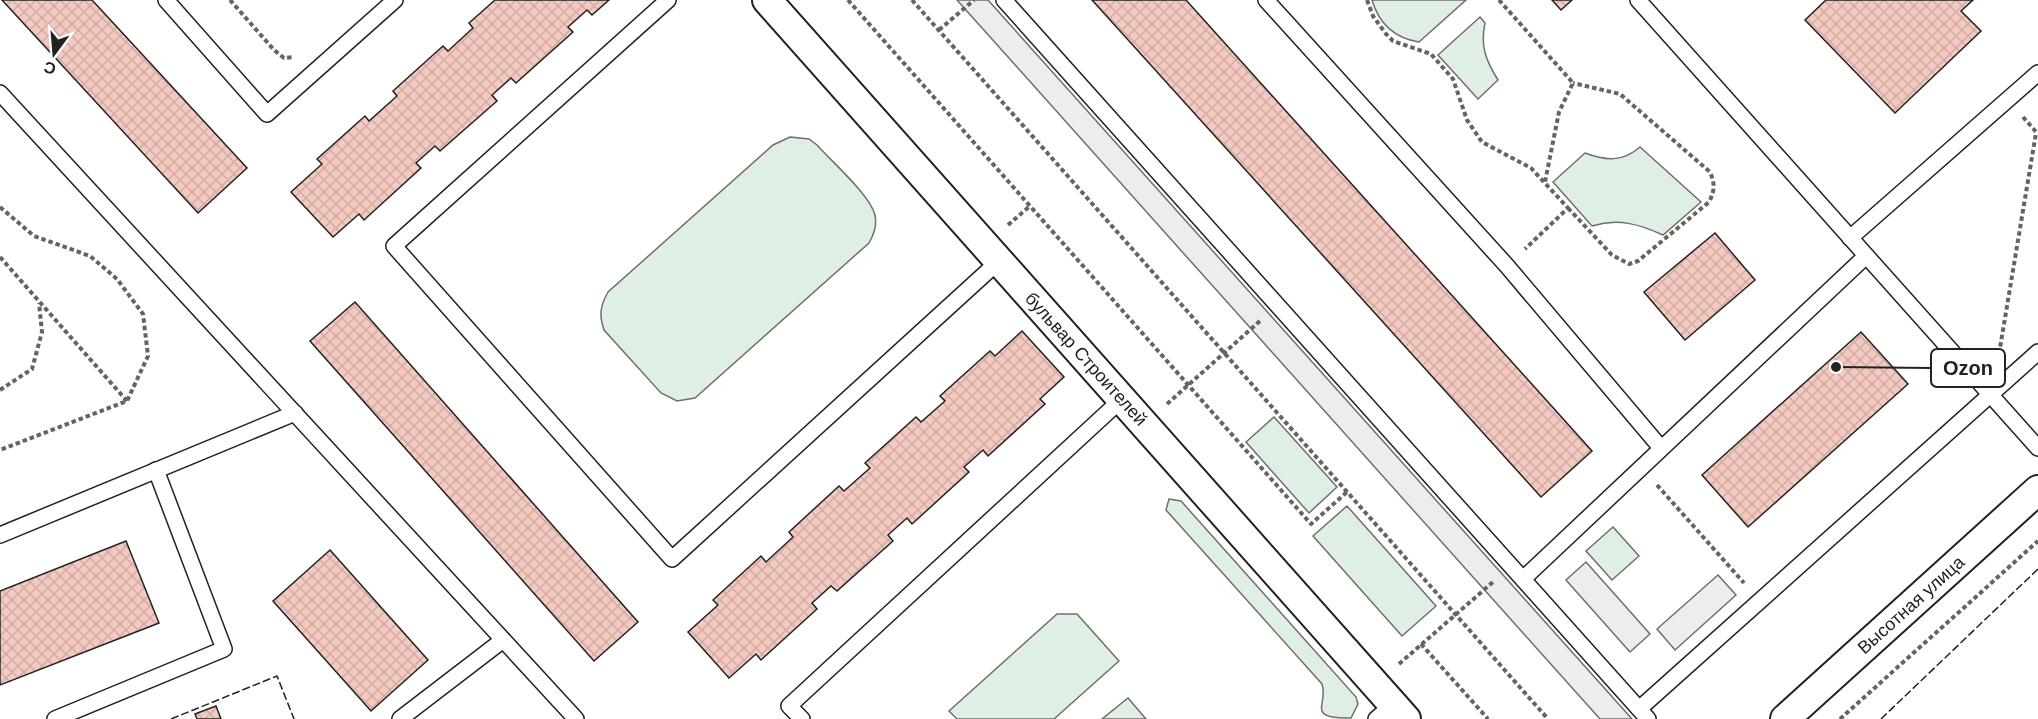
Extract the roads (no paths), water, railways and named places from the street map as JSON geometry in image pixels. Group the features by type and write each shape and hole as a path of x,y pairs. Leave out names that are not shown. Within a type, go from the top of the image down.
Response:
{"street":[{"name":"бульвар Строителей","path":"767,0 1122,399 1387,707"},
{"name":"Высотная улица","path":"1785,719 2038,490"}],"lane":[{"path":"166,0 267,114 395,0"},
{"path":"668,0 394,246 672,560 999,261"},
{"path":"1004,0 1644,714 1760,602 2038,352"},
{"path":"1266,0 1508,266 1661,448"},
{"path":"1638,0 2038,448"},
{"path":"1850,238 2038,73"},
{"path":"0,93 576,719"},
{"path":"1523,579 1866,256"},
{"path":"802,719 789,706 1122,399"},
{"path":"0,535 294,413"},
{"path":"55,719 224,649 156,470"},
{"path":"400,719 503,640"}],"place":[{"name":"Ozon","path":"1836,367"}]}
